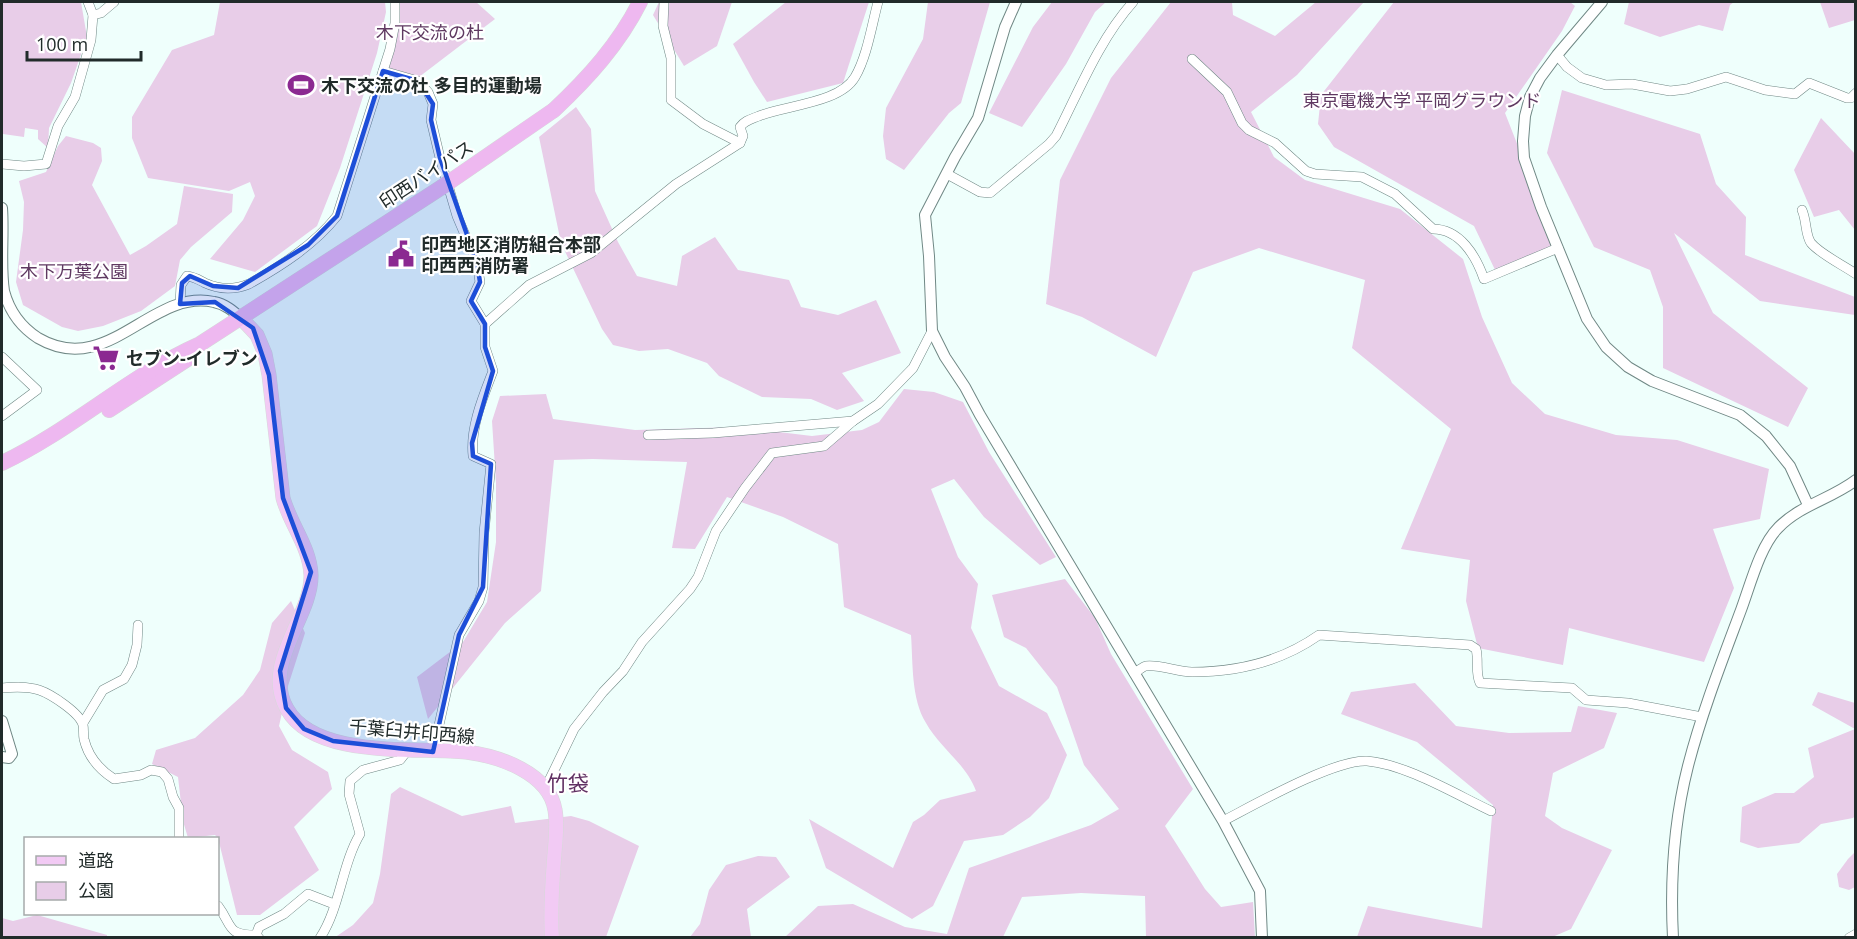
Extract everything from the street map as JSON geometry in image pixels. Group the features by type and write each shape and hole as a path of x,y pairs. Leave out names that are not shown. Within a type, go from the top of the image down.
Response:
{"highway":[{"name":"印西バイパス","path":"2,463 60,431 179,353 200,344 241,318 442,187 554,110 604,59 640,2"},
{"name":"印西バイパス","path":"2,474 44,452 189,359 200,344"}],"main road":[{"name":"千葉臼井印西線","path":"241,318 257,335 265,354 270,375 283,498 286,510 306,552 311,572 308,594 280,671 281,696 294,720 304,729 333,741 407,751 468,753 506,763 533,775 552,799 555,810 556,831 550,917 552,938"}],"street":[{"path":"2,164 24,166 46,164 58,126 75,97 91,40 93,15 88,2"},
{"path":"93,15 101,13 114,2"},
{"path":"180,304 181,285 187,276 220,288 238,288 259,279 308,245 338,216 394,35 395,2"},
{"path":"664,2 663,26 671,58 671,100 703,124 740,143"},
{"path":"485,324 529,285 591,253 676,184 740,143 742,136 740,127 744,122 774,110 831,97 848,87 861,63 878,2"},
{"path":"1016,2 1005,27 978,118 955,156 925,215 932,331 945,357 1223,821 1260,891 1262,938"},
{"path":"947,174 980,192 990,193 1049,144 1056,136 1090,68 1121,16 1133,2"},
{"path":"1602,2 1540,78 1530,97 1525,116 1523,141 1528,172 1587,319 1605,347 1628,367 1652,381 1740,415 1766,436 1790,466 1808,505"},
{"path":"1557,55 1567,67 1582,78 1606,85 1632,84 1670,91 1687,89 1726,77 1765,90 1795,94 1809,83 1847,98 1851,98 1856,93"},
{"path":"1192,59 1227,92 1242,123 1249,130 1275,143 1306,171 1315,174 1362,177 1395,194 1433,229 1451,233 1462,242 1480,267 1484,279 1558,248"},
{"path":"383,72 418,81 428,92 433,104 431,120 440,158 457,216 477,263 480,282 471,301 485,324 485,347 493,370 480,404 472,443 473,456 491,464 484,533 483,587 479,601 459,635 433,752"},
{"path":"2,208 3,288 12,311 25,328 59,347 85,348 105,343 180,304 199,301 215,302 241,318"},
{"path":"1802,210 1811,243 1856,274"},
{"path":"545,789 574,729 623,671 642,642 690,589 698,577 716,531 772,453 824,446 853,421 878,404 913,368 932,331"},
{"path":"2,357 37,390 4,411"},
{"path":"648,435 712,433 853,421"},
{"path":"1673,938 1672,912 1677,827 1688,767 1702,717 1759,562 1777,529 1794,514 1856,480"},
{"path":"83,723 103,690 124,679 132,665 137,645 138,625"},
{"path":"1134,673 1145,666 1189,672 1231,669 1283,656 1302,647 1319,634 1470,645 1476,649 1480,683 1572,688 1586,700 1628,703 1702,717"},
{"path":"2,688 39,690 77,715 83,723 84,737 94,761 114,779 128,778 151,770 158,770 168,779 179,808 179,837"},
{"path":"2,721 12,754 9,758 2,757"},
{"path":"320,938 348,866 351,848 360,834 350,794 350,781 363,770 400,760 407,751"},
{"path":"1223,821 1328,770 1351,762 1365,761 1386,764 1412,774 1491,811"},
{"path":"219,908 235,932 240,935 257,936 259,927 284,914 308,894 334,904"},
{"path":"1849,938 1856,934"}],"highlighted area":[{"path":"383,71 418,81 433,104 431,120 440,158 477,263 480,282 471,301 485,324 485,347 493,371 472,443 473,456 491,464 483,587 459,635 433,752 333,741 304,729 286,708 280,671 311,572 283,498 269,375 253,328 215,302 180,304 182,283 190,276 213,286 238,288 308,245 337,216"}],"green space":[{"path":"2,2 81,2 87,37 71,83 49,128 48,148 38,139 38,130 25,128 24,137 3,134"},
{"name":"木下交流の杜","path":"220,2 385,2 386,12 377,53 340,168 317,226 255,272 210,259 243,220 255,196 250,182 229,191 148,178 132,138 132,117 172,50 214,35"},
{"name":"木下交流の杜","path":"399,2 476,2 495,19 419,77 388,68 398,34"},
{"path":"659,2 732,2 717,46 684,66 653,15"},
{"path":"786,2 869,2 843,83 767,102 733,44"},
{"path":"928,2 990,2 961,103 949,113 904,170 886,159 883,136 886,108 923,39"},
{"path":"1052,2 1106,2 1095,12 1066,64 1022,127 989,113 1033,27"},
{"path":"1171,2 1232,2 1233,15 1275,36 1316,2 1364,2 1297,75 1251,112 1274,157 1305,180 1400,209 1463,259 1482,317 1512,383 1545,414 1616,435 1677,440 1769,469 1760,519 1713,529 1734,588 1704,662 1569,628 1563,665 1478,648 1466,601 1470,560 1401,549 1451,429 1352,348 1365,280 1259,248 1193,272 1156,357 1082,317 1046,304 1060,180 1111,78"},
{"name":"東京電機大学 平岡グラウンド","path":"1394,2 1570,2 1575,6 1562,31 1505,113 1558,248 1497,274 1474,226 1334,147 1318,124 1321,95"},
{"path":"1629,2 1734,2 1730,5 1723,31 1699,25 1660,37 1624,24"},
{"path":"1820,2 1855,2 1855,20 1829,28"},
{"path":"1562,90 1700,134 1716,184 1746,217 1745,255 1855,297 1855,315 1760,301 1674,233 1713,313 1808,388 1788,427 1663,368 1663,307 1650,270 1594,247 1547,153"},
{"path":"576,107 591,129 595,191 618,242 637,276 677,286 682,256 715,237 738,270 789,280 801,307 838,315 876,300 901,353 842,373 864,401 837,410 811,399 762,397 719,376 707,363 668,349 639,351 613,345 602,329 561,243 539,137"},
{"path":"1821,118 1855,154 1855,230 1839,210 1814,217 1794,170"},
{"name":"木下万葉公園","path":"66,136 93,143 101,148 102,161 92,185 130,255 177,224 184,186 233,194 232,212 191,247 180,260 175,286 141,311 103,326 78,331 62,327 23,305 16,282 24,202 19,181 46,172 58,146"},
{"path":"904,389 934,392 963,402 989,452 1056,557 1040,565 984,517 954,479 931,489 958,557 978,584 971,628 999,686 1047,713 1067,755 1049,798 1030,817 1003,835 964,841 933,906 912,919 826,868 809,819 893,868 913,822 940,800 976,791 966,773 932,732 921,713 915,692 911,635 844,607 838,544 783,517 727,497 695,549 672,548 687,462 554,460 541,591 505,623 428,719 417,677 463,642 487,602 496,542 496,483 492,421 500,396 546,394 553,419 635,430 736,427 812,436 862,430 879,422"},
{"path":"1065,579 1095,618 1111,654 1193,789 1165,826 1205,889 1221,907 1253,902 1255,937 1146,937 1145,896 1081,893 1022,897 1003,937 785,937 818,906 853,904 905,927 947,934 969,868 1091,825 1119,809 1084,765 1057,687 1026,648 1004,637 992,595"},
{"path":"291,601 305,633 288,686 279,726 292,750 328,772 332,789 294,827 319,870 260,915 237,915 219,837 215,835 188,837 183,821 178,777 152,764 156,750 195,738 243,695 260,670 272,623"},
{"path":"1415,683 1456,726 1509,733 1571,732 1578,706 1617,713 1604,748 1553,773 1545,816 1562,828 1612,850 1571,929 1550,938 1357,937 1368,906 1482,928 1493,805 1417,742 1341,714 1351,692"},
{"path":"1818,692 1855,703 1855,729 1812,705"},
{"path":"1855,729 1856,815 1853,818 1821,824 1799,843 1758,848 1740,842 1742,807 1775,793 1794,793 1814,777 1808,748"},
{"path":"400,787 462,816 511,806 515,823 571,816 589,821 639,846 606,937 334,938 353,925 373,903 380,874 391,794"},
{"path":"1855,852 1855,887 1849,890 1839,887 1837,874"},
{"path":"758,856 776,857 790,877 747,909 751,937 690,937 700,924 709,890 726,865"},
{"path":"37,915 107,935 107,937 2,937 2,918 13,921"}],"place":[{"name":"木下交流の杜 多目的運動場","path":"301,85"},
{"name":"印西地区消防組合本部 印西西消防署","path":"401,254"},
{"name":"セブン-イレブン","path":"106,358"}],"district":[{"name":"竹袋","path":"568,783"}]}
